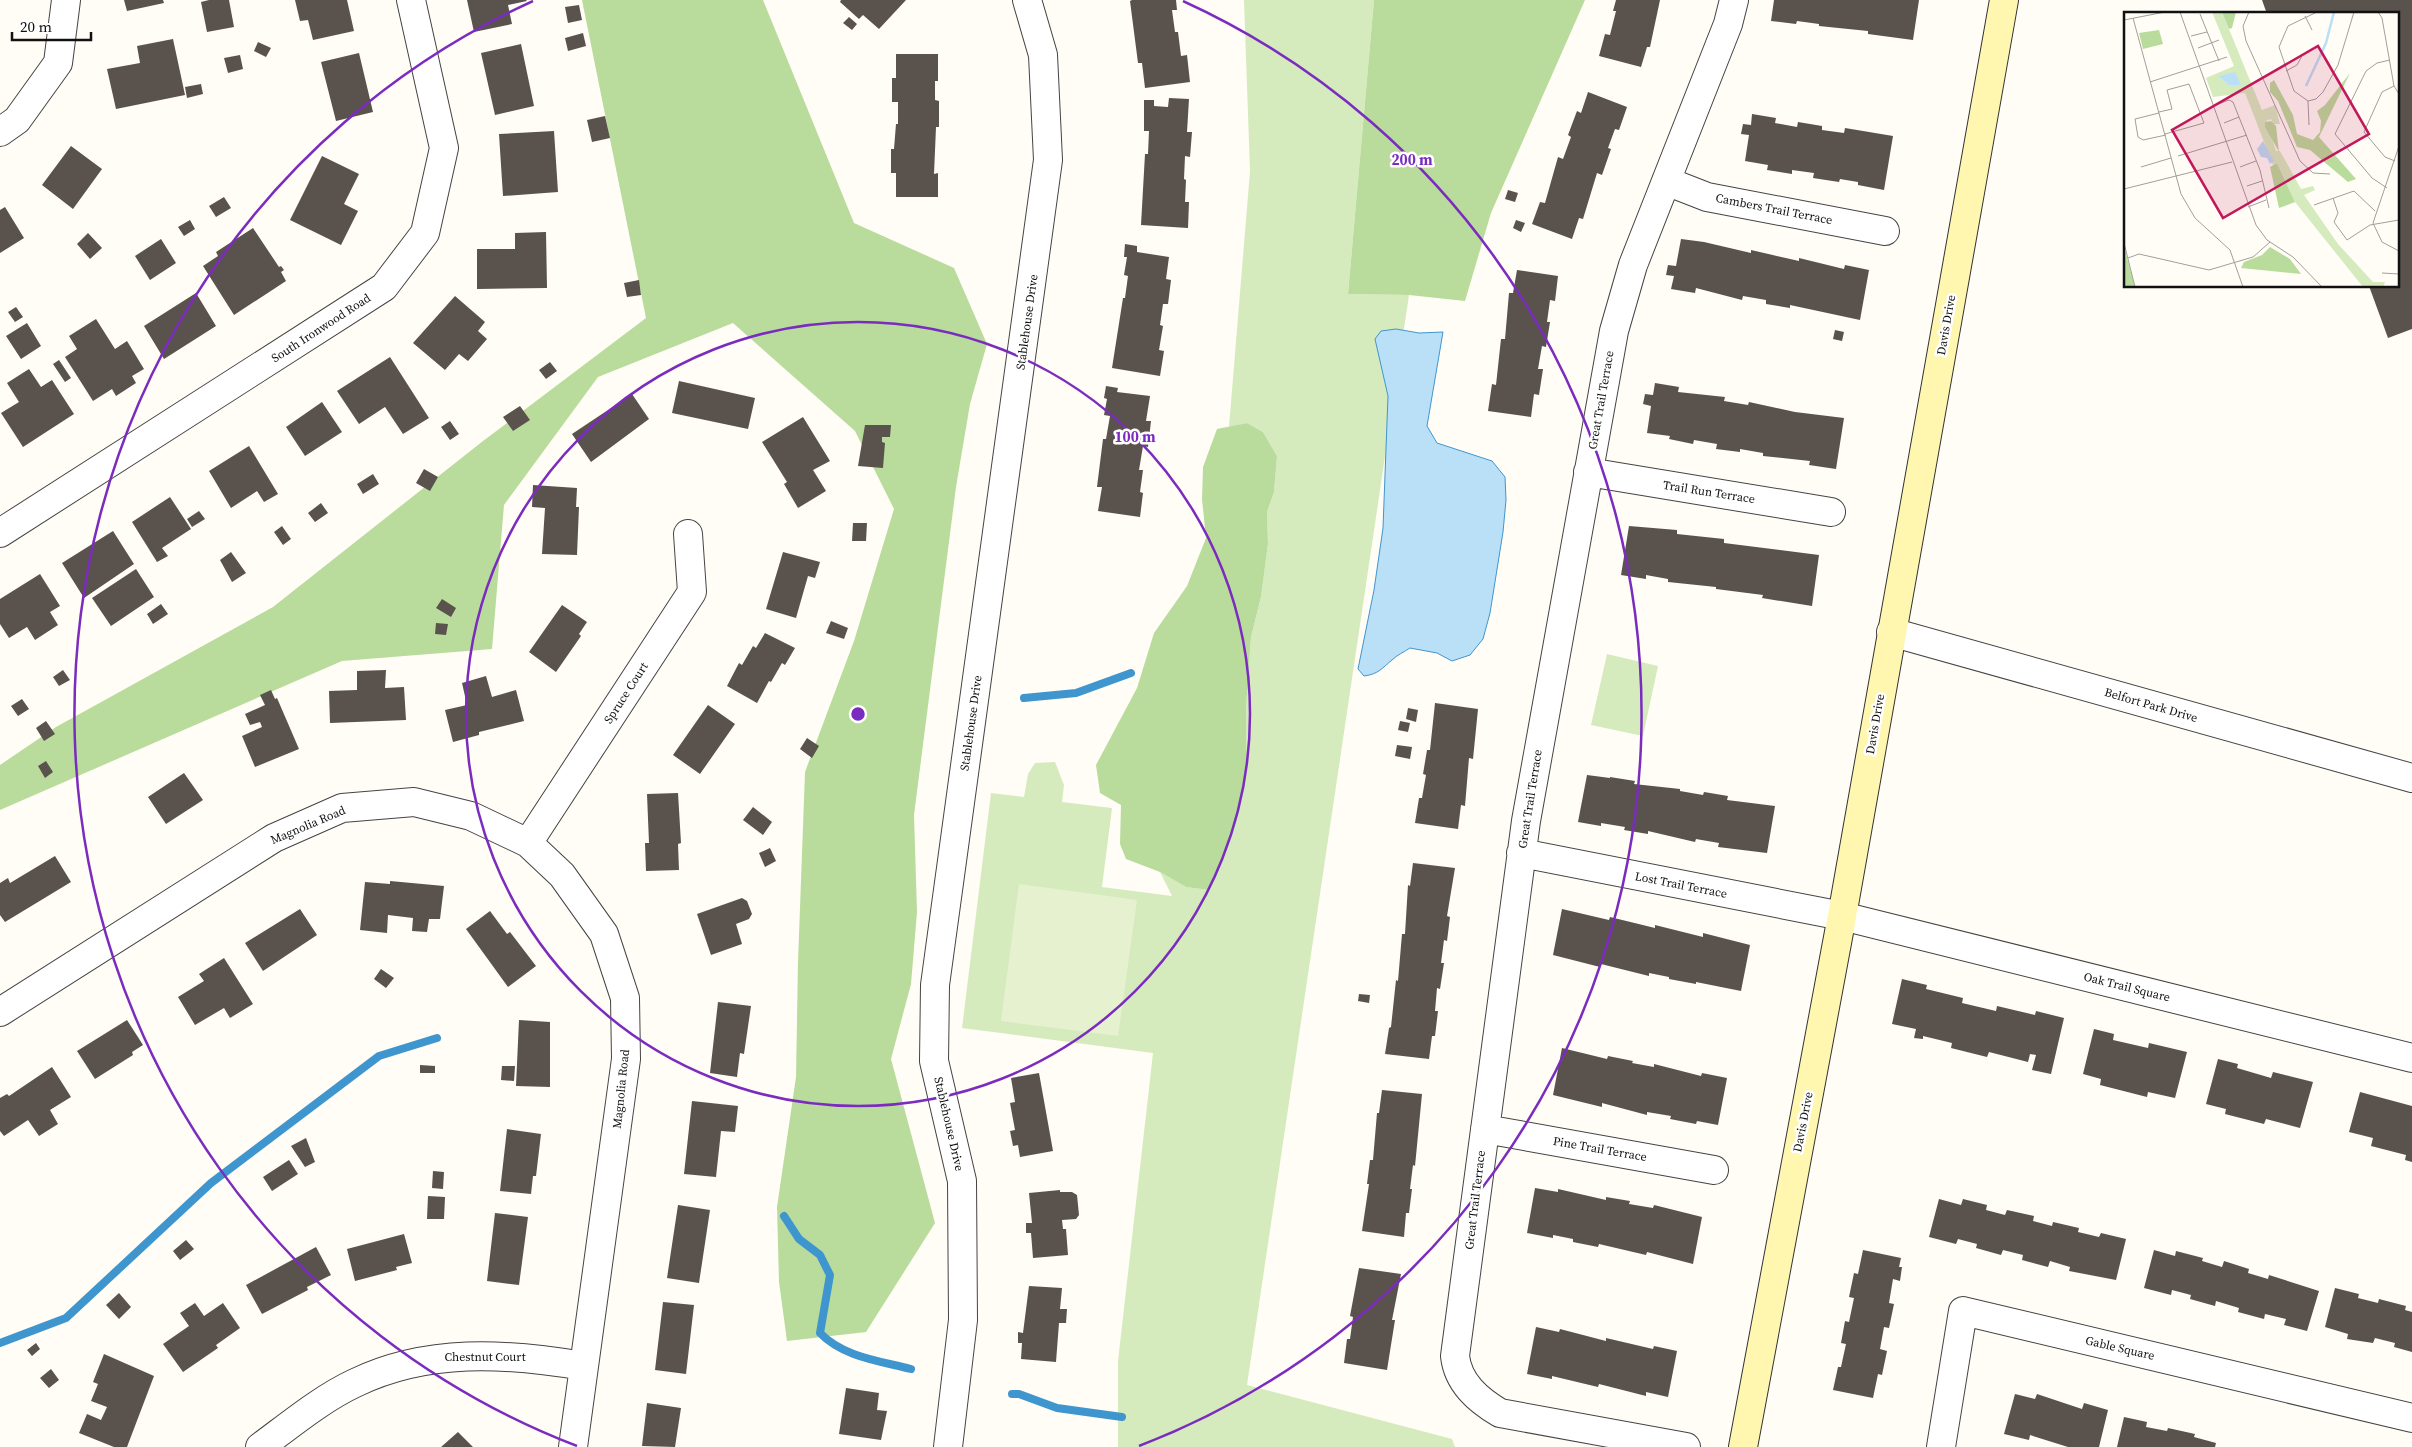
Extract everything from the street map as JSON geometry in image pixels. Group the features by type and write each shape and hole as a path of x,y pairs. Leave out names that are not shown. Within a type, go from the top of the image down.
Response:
{"main road":[{"name":"Davis Drive","path":"1743,1447 1842,916 2004,0"}],"street":[{"path":"0,132 17,120 58,63 66,0"},
{"name":"South Ironwood Road","path":"0,533 384,287 425,233 444,148 411,0"},
{"name":"Stablehouse Drive","path":"948,1447 963,1320 962,1181 934,1061 935,985 1048,160 1043,55 1027,0"},
{"name":"Great Trail Terrace","path":"1686,1447 1500,1413 1476,1396 1465,1384 1456,1369 1455,1356 1521,853 1614,331 1633,265 1728,24 1734,0"},
{"name":"Cambers Trail Terrace","path":"1666,181 1707,197 1885,231"},
{"name":"Trail Run Terrace","path":"1588,472 1831,512"},
{"name":"Spruce Court","path":"528,843 692,592 688,534"},
{"name":"Belfort Park Drive","path":"1891,632 2412,778"},
{"name":"Magnolia Road","path":"0,1012 274,838 342,808 414,802 471,816 528,843 562,875 604,934 625,998 626,1059 573,1447"},
{"name":"Lost Trail Terrace","path":"1521,853 1842,916"},
{"name":"Oak Trail Square","path":"1842,916 2412,1058"},
{"name":"Pine Trail Terrace","path":"1485,1129 1714,1170"},
{"name":"Gable Square","path":"1941,1447 1963,1311 2412,1418"},
{"name":"Chestnut Court","path":"260,1447 311,1410 353,1383 404,1364 436,1358 496,1355 534,1358 583,1366"}],"green space":[{"path":"582,0 763,0 854,223 954,268 987,344 970,404 956,487 914,815 917,912 911,984 891,1059 935,1223 866,1332 787,1341 779,1282 777,1207 796,1077 805,772 854,641 894,509 855,431 733,323 598,377 504,505 492,649 342,661 0,810 0,765 56,727 273,607 483,441 646,318"},
{"path":"1244,0 1374,0 1348,294 1409,295 1247,1385 1452,1439 1455,1447 1118,1447 1118,1361 1153,1053 962,1028 991,793 1024,797 1028,774 1035,763 1055,762 1064,785 1062,802 1112,808 1102,887 1172,896 1160,872 1186,887 1209,890 1237,821 1246,770 1246,708 1251,637 1261,597 1268,544 1267,512 1274,492 1277,456 1263,432 1247,423 1229,427 1250,171"},
{"path":"1374,0 1585,0 1491,213 1465,301 1409,295 1348,294"},
{"path":"1247,423 1263,432 1277,456 1274,492 1267,512 1268,544 1261,597 1251,637 1246,708 1246,770 1237,821 1209,890 1186,887 1160,872 1126,859 1120,844 1121,805 1100,793 1096,765 1137,688 1154,633 1187,586 1206,538 1202,499 1203,467 1217,429"},
{"path":"1607,654 1658,666 1643,736 1591,725"},
{"path":"1019,884 1137,900 1118,1036 1001,1021"}],"water":[{"path":"1396,329 1419,333 1443,332 1427,426 1437,443 1492,461 1505,477 1506,500 1503,532 1490,613 1483,639 1470,655 1452,661 1437,653 1410,648 1377,672 1364,676 1358,669 1374,590 1383,528 1388,396 1375,339 1381,331"}],"building":[{"path":"124,0 163,0 164,3 127,11"},
{"path":"229,0 234,27 207,32 201,2"},
{"path":"295,0 347,0 354,31 313,40 308,20 300,21"},
{"path":"467,0 527,1 508,5 512,24 474,32"},
{"path":"841,0 906,0 879,29 863,15 859,19 840,2"},
{"path":"1176,0 1177,10 1172,10 1175,32 1178,32 1181,56 1187,55 1190,82 1145,88 1142,63 1138,63 1130,1"},
{"path":"1616,0 1660,0 1650,47 1647,47 1641,67 1599,56 1605,34 1610,35 1616,11 1613,11"},
{"path":"1774,0 1919,0 1913,40 1868,34 1868,31 1819,26 1819,24 1797,21 1796,24 1771,21"},
{"path":"2262,0 2412,0 2412,329 2388,338 2370,288 2400,288 2400,12 2266,12"},
{"path":"579,5 582,20 568,23 565,7"},
{"path":"849,17 857,24 852,30 843,23"},
{"path":"583,33 586,46 568,51 565,38"},
{"path":"173,39 185,95 116,109 107,69 140,63 137,46"},
{"path":"258,42 271,48 266,57 254,51"},
{"path":"521,44 534,106 495,115 481,53"},
{"path":"359,53 373,112 336,121 321,62"},
{"path":"896,54 938,54 938,81 935,81 935,100 939,101 939,127 936,127 934,174 938,173 938,197 896,197 896,173 891,173 891,149 894,149 896,124 898,124 898,102 892,102 892,78 896,78"},
{"path":"240,55 243,69 228,73 224,58"},
{"path":"201,84 203,94 187,98 185,87"},
{"path":"1588,92 1627,107 1619,130 1615,129 1608,148 1611,149 1602,175 1597,173 1583,219 1579,218 1572,239 1532,224 1540,202 1545,203 1558,157 1563,159 1571,137 1568,135 1577,111 1581,113"},
{"path":"1169,98 1189,99 1187,132 1192,132 1190,157 1185,156 1184,179 1186,180 1185,202 1189,202 1188,228 1141,225 1145,154 1148,154 1149,131 1144,131 1144,100 1154,100 1154,106 1168,107"},
{"path":"1752,114 1776,118 1775,123 1797,127 1798,122 1822,126 1822,130 1844,133 1845,128 1893,136 1884,190 1858,185 1858,182 1840,179 1839,182 1813,178 1814,173 1792,170 1792,174 1767,170 1768,165 1745,161 1749,135 1741,134 1743,124 1751,125"},
{"path":"605,116 610,138 592,142 587,120"},
{"path":"554,131 558,192 503,196 499,134"},
{"path":"71,146 102,169 73,209 42,185"},
{"path":"322,156 359,174 344,204 358,211 341,245 290,220"},
{"path":"1508,190 1518,193 1515,202 1505,199"},
{"path":"224,197 231,208 216,217 209,206"},
{"path":"5,207 24,238 0,253 0,210"},
{"path":"190,220 195,229 184,236 178,227"},
{"path":"1516,220 1525,223 1521,232 1513,228"},
{"path":"253,228 279,267 281,266 284,270 281,272 286,281 234,315 203,266 218,256 216,252"},
{"path":"546,232 547,288 477,289 477,249 515,249 515,233"},
{"path":"88,233 102,248 90,259 77,244"},
{"path":"161,239 176,263 150,280 135,256"},
{"path":"1681,239 1704,242 1751,253 1751,250 1799,261 1799,258 1844,269 1845,265 1869,270 1860,320 1790,305 1790,308 1766,304 1766,300 1743,296 1742,300 1696,288 1695,293 1671,289 1674,276 1666,275 1668,265 1676,266"},
{"path":"1125,244 1137,246 1137,252 1169,257 1166,279 1171,280 1168,304 1163,304 1160,325 1163,326 1159,350 1164,351 1160,376 1112,368 1128,276 1124,275 1127,257 1124,257"},
{"path":"1517,270 1558,276 1555,301 1550,300 1547,322 1550,322 1546,347 1542,346 1538,369 1543,369 1539,395 1534,394 1531,417 1488,411 1492,384 1496,385 1501,339 1505,339 1509,293 1513,293"},
{"path":"639,280 641,295 627,297 624,283"},
{"path":"196,293 216,326 164,359 144,326"},
{"path":"455,296 485,322 478,331 487,339 468,361 459,354 445,370 413,343"},
{"path":"16,307 23,317 15,322 8,312"},
{"path":"96,319 115,349 127,341 144,369 132,376 136,383 116,396 112,389 93,401 65,357 77,349 69,336"},
{"path":"27,323 41,346 21,359 6,336"},
{"path":"1835,330 1844,332 1842,341 1833,339"},
{"path":"390,357 429,418 403,434 385,407 359,424 337,391"},
{"path":"59,360 71,378 65,382 53,364"},
{"path":"550,362 557,371 546,379 539,370"},
{"path":"29,369 41,387 52,380 74,414 23,447 1,413 19,402 7,383"},
{"path":"679,381 755,398 748,429 672,413"},
{"path":"1655,383 1679,387 1678,392 1725,397 1724,401 1748,405 1749,402 1795,412 1844,418 1836,469 1809,465 1810,461 1763,456 1763,453 1740,449 1740,452 1716,449 1717,444 1694,440 1693,444 1669,439 1670,436 1647,433 1651,406 1643,404 1645,394 1653,395"},
{"path":"1106,386 1118,388 1117,392 1150,396 1146,421 1151,421 1148,447 1143,446 1139,470 1143,470 1140,492 1143,493 1140,517 1098,511 1102,487 1097,487 1103,439 1106,439 1110,416 1104,415 1107,399 1104,398"},
{"path":"632,394 649,419 591,462 572,434"},
{"path":"322,402 342,432 305,456 286,427"},
{"path":"520,406 530,420 513,431 503,417"},
{"path":"803,417 830,461 813,470 826,491 798,508 784,484 787,482 762,442"},
{"path":"450,421 459,434 450,440 441,427"},
{"path":"865,425 891,425 890,437 882,437 882,442 885,443 883,468 858,466"},
{"path":"249,446 278,494 264,502 257,491 231,508 209,471"},
{"path":"424,469 438,477 430,491 416,483"},
{"path":"373,474 379,484 363,494 357,484"},
{"path":"533,485 577,488 576,507 579,507 577,555 542,554 545,508 532,507"},
{"path":"170,497 191,529 162,548 168,556 157,562 132,522"},
{"path":"321,503 328,513 315,522 308,513"},
{"path":"199,511 205,519 192,527 187,519"},
{"path":"853,523 867,523 866,541 852,541"},
{"path":"282,526 291,539 283,545 274,532"},
{"path":"1629,526 1677,530 1677,534 1724,539 1724,543 1819,555 1812,606 1762,598 1763,595 1716,589 1716,587 1668,582 1668,579 1646,575 1646,579 1621,575"},
{"path":"113,531 134,564 84,598 62,563"},
{"path":"231,552 246,573 232,582 220,560"},
{"path":"783,552 820,562 815,578 808,576 796,618 766,609"},
{"path":"136,569 154,597 111,626 92,598"},
{"path":"40,574 60,606 50,612 58,625 35,640 27,627 9,638 0,624 0,599"},
{"path":"442,599 456,608 451,617 436,608"},
{"path":"161,604 168,614 153,624 147,614"},
{"path":"562,605 587,622 579,634 581,636 556,672 529,652"},
{"path":"831,621 848,628 844,639 826,633"},
{"path":"436,623 448,624 446,635 435,634"},
{"path":"765,633 795,648 785,665 782,663 771,682 769,681 757,703 727,686 739,663 742,665 753,646 756,648"},
{"path":"63,670 70,680 59,686 53,677"},
{"path":"386,670 385,688 404,687 406,720 330,723 329,691 357,690 357,671"},
{"path":"486,676 492,697 516,690 524,721 479,732 479,735 453,742 445,710 467,705 462,683"},
{"path":"271,690 275,699 277,698 299,749 255,767 242,736 262,727 260,722 250,725 245,714 265,705 260,695"},
{"path":"22,699 29,709 18,716 11,706"},
{"path":"1435,703 1478,709 1473,759 1469,758 1465,806 1461,805 1458,829 1415,823 1419,798 1422,798 1426,775 1423,774 1427,750 1430,750"},
{"path":"708,705 735,724 700,774 673,755"},
{"path":"1408,708 1418,710 1416,722 1406,719"},
{"path":"46,721 55,734 44,741 36,728"},
{"path":"1400,721 1410,723 1408,732 1398,730"},
{"path":"807,738 819,746 812,758 800,749"},
{"path":"1397,745 1412,747 1410,759 1395,756"},
{"path":"46,761 53,772 45,778 38,766"},
{"path":"184,773 203,800 166,824 148,797"},
{"path":"1587,775 1635,781 1634,784 1680,789 1680,791 1703,795 1704,792 1728,796 1727,800 1775,806 1767,853 1718,847 1719,843 1696,839 1695,842 1648,831 1648,834 1624,830 1625,827 1601,823 1601,826 1578,822"},
{"path":"678,793 681,843 678,844 679,870 646,871 645,843 649,843 647,794"},
{"path":"753,807 772,822 763,835 743,820"},
{"path":"770,848 776,861 765,867 759,853"},
{"path":"55,856 71,882 5,922 0,915 0,883 8,878 10,883"},
{"path":"1413,863 1455,868 1447,916 1450,917 1447,941 1444,940 1441,963 1444,963 1440,989 1437,988 1435,1011 1438,1011 1435,1036 1432,1036 1429,1059 1385,1054 1389,1028 1391,1027 1396,980 1398,981 1402,934 1405,934 1408,885 1410,886"},
{"path":"390,881 444,886 440,919 429,919 427,932 412,931 413,918 388,915 387,933 360,930 365,882 390,884"},
{"path":"742,898 747,901 752,914 749,919 736,924 742,944 711,955 697,914"},
{"path":"300,909 317,935 263,971 245,943"},
{"path":"1562,909 1609,920 1610,917 1655,928 1655,925 1703,937 1703,933 1750,945 1741,991 1669,979 1669,977 1649,973 1649,976 1601,964 1600,967 1553,955"},
{"path":"490,911 507,934 510,932 536,966 508,987 466,929"},
{"path":"224,958 253,1004 230,1018 224,1008 195,1025 178,997 204,981 199,974"},
{"path":"381,969 394,978 386,988 374,979"},
{"path":"1902,979 1927,985 1926,989 1963,998 1962,1003 1996,1011 1997,1006 2035,1015 2036,1011 2064,1018 2051,1074 2032,1070 2036,1055 2030,1054 2028,1062 1989,1052 1987,1057 1951,1048 1952,1043 1923,1036 1923,1039 1914,1038 1916,1029 1892,1024"},
{"path":"1359,994 1370,995 1369,1003 1358,1001"},
{"path":"718,1002 751,1006 744,1054 740,1053 737,1077 710,1073"},
{"path":"127,1020 143,1045 132,1052 133,1055 95,1079 77,1051"},
{"path":"519,1020 550,1022 550,1087 516,1086"},
{"path":"2094,1029 2114,1034 2113,1040 2148,1048 2149,1043 2187,1052 2175,1098 2148,1092 2147,1097 2100,1085 2101,1079 2083,1074"},
{"path":"1562,1048 1607,1059 1608,1056 1654,1067 1654,1064 1701,1076 1702,1073 1727,1078 1718,1125 1697,1121 1696,1124 1670,1119 1671,1116 1647,1112 1647,1115 1602,1103 1602,1107 1553,1095"},
{"path":"2218,1059 2238,1064 2237,1068 2271,1078 2273,1072 2313,1082 2300,1128 2266,1119 2264,1124 2225,1114 2226,1109 2206,1104"},
{"path":"420,1065 435,1066 435,1073 420,1073"},
{"path":"502,1066 515,1066 514,1081 501,1080"},
{"path":"52,1067 71,1097 50,1110 58,1124 39,1136 28,1120 4,1136 0,1131 0,1098 7,1094 9,1096"},
{"path":"1039,1073 1053,1151 1020,1157 1018,1145 1013,1146 1010,1131 1015,1130 1010,1103 1015,1102 1011,1078"},
{"path":"1382,1090 1422,1094 1415,1166 1413,1165 1409,1213 1406,1213 1404,1237 1362,1231 1369,1184 1367,1184 1370,1160 1373,1160 1377,1113 1379,1113"},
{"path":"2360,1092 2412,1106 2412,1162 2405,1160 2406,1155 2371,1146 2373,1138 2349,1132"},
{"path":"692,1101 738,1106 735,1132 721,1131 716,1177 684,1174"},
{"path":"507,1129 541,1134 536,1176 533,1176 531,1194 500,1191"},
{"path":"306,1138 315,1162 305,1167 291,1146"},
{"path":"289,1160 298,1174 272,1191 263,1177"},
{"path":"433,1171 444,1172 443,1189 432,1188"},
{"path":"1535,1188 1558,1192 1558,1189 1606,1200 1606,1197 1630,1201 1629,1204 1653,1208 1654,1205 1702,1217 1693,1264 1647,1252 1646,1255 1599,1244 1598,1247 1573,1242 1573,1239 1553,1235 1553,1238 1527,1233"},
{"path":"1060,1190 1060,1192 1072,1192 1077,1195 1079,1215 1076,1219 1062,1220 1063,1229 1066,1229 1068,1255 1033,1258 1031,1233 1026,1233 1026,1223 1032,1223 1029,1193"},
{"path":"428,1196 445,1197 444,1219 427,1219"},
{"path":"1939,1199 1961,1205 1963,1199 1987,1205 1986,1210 2005,1215 2007,1210 2034,1216 2033,1221 2052,1226 2053,1222 2079,1228 2078,1232 2099,1237 2101,1233 2126,1239 2116,1280 2069,1271 2070,1267 2050,1261 2048,1267 2022,1260 2023,1255 2003,1250 2001,1255 1976,1248 1977,1244 1958,1239 1956,1244 1929,1237"},
{"path":"678,1205 710,1210 699,1283 667,1278"},
{"path":"495,1213 528,1217 519,1285 487,1281"},
{"path":"404,1234 412,1263 396,1267 397,1270 355,1281 347,1249"},
{"path":"186,1240 194,1249 180,1260 173,1251"},
{"path":"316,1247 331,1275 307,1287 308,1290 262,1314 246,1285"},
{"path":"1863,1250 1901,1258 1899,1267 1902,1267 1900,1281 1893,1279 1889,1303 1894,1304 1889,1328 1884,1327 1880,1349 1887,1351 1882,1375 1878,1374 1873,1398 1833,1390 1846,1344 1841,1343 1845,1321 1849,1322 1854,1298 1849,1297 1854,1273 1858,1274"},
{"path":"2154,1250 2175,1256 2176,1251 2203,1258 2202,1261 2222,1267 2224,1261 2249,1269 2248,1273 2268,1279 2269,1275 2319,1291 2307,1331 2284,1325 2286,1319 2265,1314 2264,1319 2238,1312 2239,1308 2216,1301 2215,1306 2190,1299 2191,1295 2172,1290 2171,1295 2144,1288"},
{"path":"1359,1268 1401,1274 1392,1320 1395,1320 1387,1370 1344,1363 1347,1339 1350,1339 1353,1317 1350,1316"},
{"path":"1029,1286 1062,1288 1060,1309 1067,1309 1066,1323 1059,1323 1056,1362 1021,1359 1022,1343 1018,1343 1018,1332 1023,1333"},
{"path":"2335,1288 2359,1294 2358,1298 2378,1303 2379,1299 2406,1306 2405,1310 2412,1312 2412,1352 2394,1347 2395,1343 2375,1338 2373,1343 2347,1339 2348,1334 2325,1327"},
{"path":"119,1293 131,1307 119,1319 106,1305"},
{"path":"663,1302 694,1305 686,1374 655,1370"},
{"path":"195,1303 204,1316 223,1303 240,1328 216,1345 218,1348 183,1372 163,1344 189,1326 180,1313"},
{"path":"1536,1327 1559,1332 1560,1329 1606,1341 1606,1338 1653,1349 1654,1346 1677,1351 1668,1397 1646,1392 1646,1396 1599,1384 1598,1387 1552,1376 1552,1379 1527,1374"},
{"path":"36,1343 40,1349 32,1356 27,1350"},
{"path":"104,1354 154,1376 127,1447 114,1447 79,1433 87,1414 101,1420 107,1407 91,1401 98,1384 93,1382"},
{"path":"51,1369 59,1380 49,1388 40,1378"},
{"path":"846,1388 879,1393 877,1410 887,1411 881,1440 839,1434"},
{"path":"2015,1394 2035,1399 2037,1394 2082,1409 2084,1403 2108,1410 2099,1447 2068,1447 2030,1435 2029,1440 2004,1434"},
{"path":"647,1403 681,1408 675,1447 642,1446"},
{"path":"2124,1417 2147,1422 2146,1427 2167,1431 2168,1428 2195,1434 2194,1437 2216,1443 2215,1447 2117,1447"},
{"path":"458,1432 473,1447 441,1447"}],"waterway":[{"path":"1024,698 1076,693 1131,673"},
{"path":"0,1343 66,1318 211,1183 379,1056 437,1038"},
{"path":"784,1216 799,1239 820,1255 830,1275 820,1333 829,1341 851,1353 911,1369"},
{"path":"1012,1394 1019,1394 1057,1408 1122,1417"}]}
